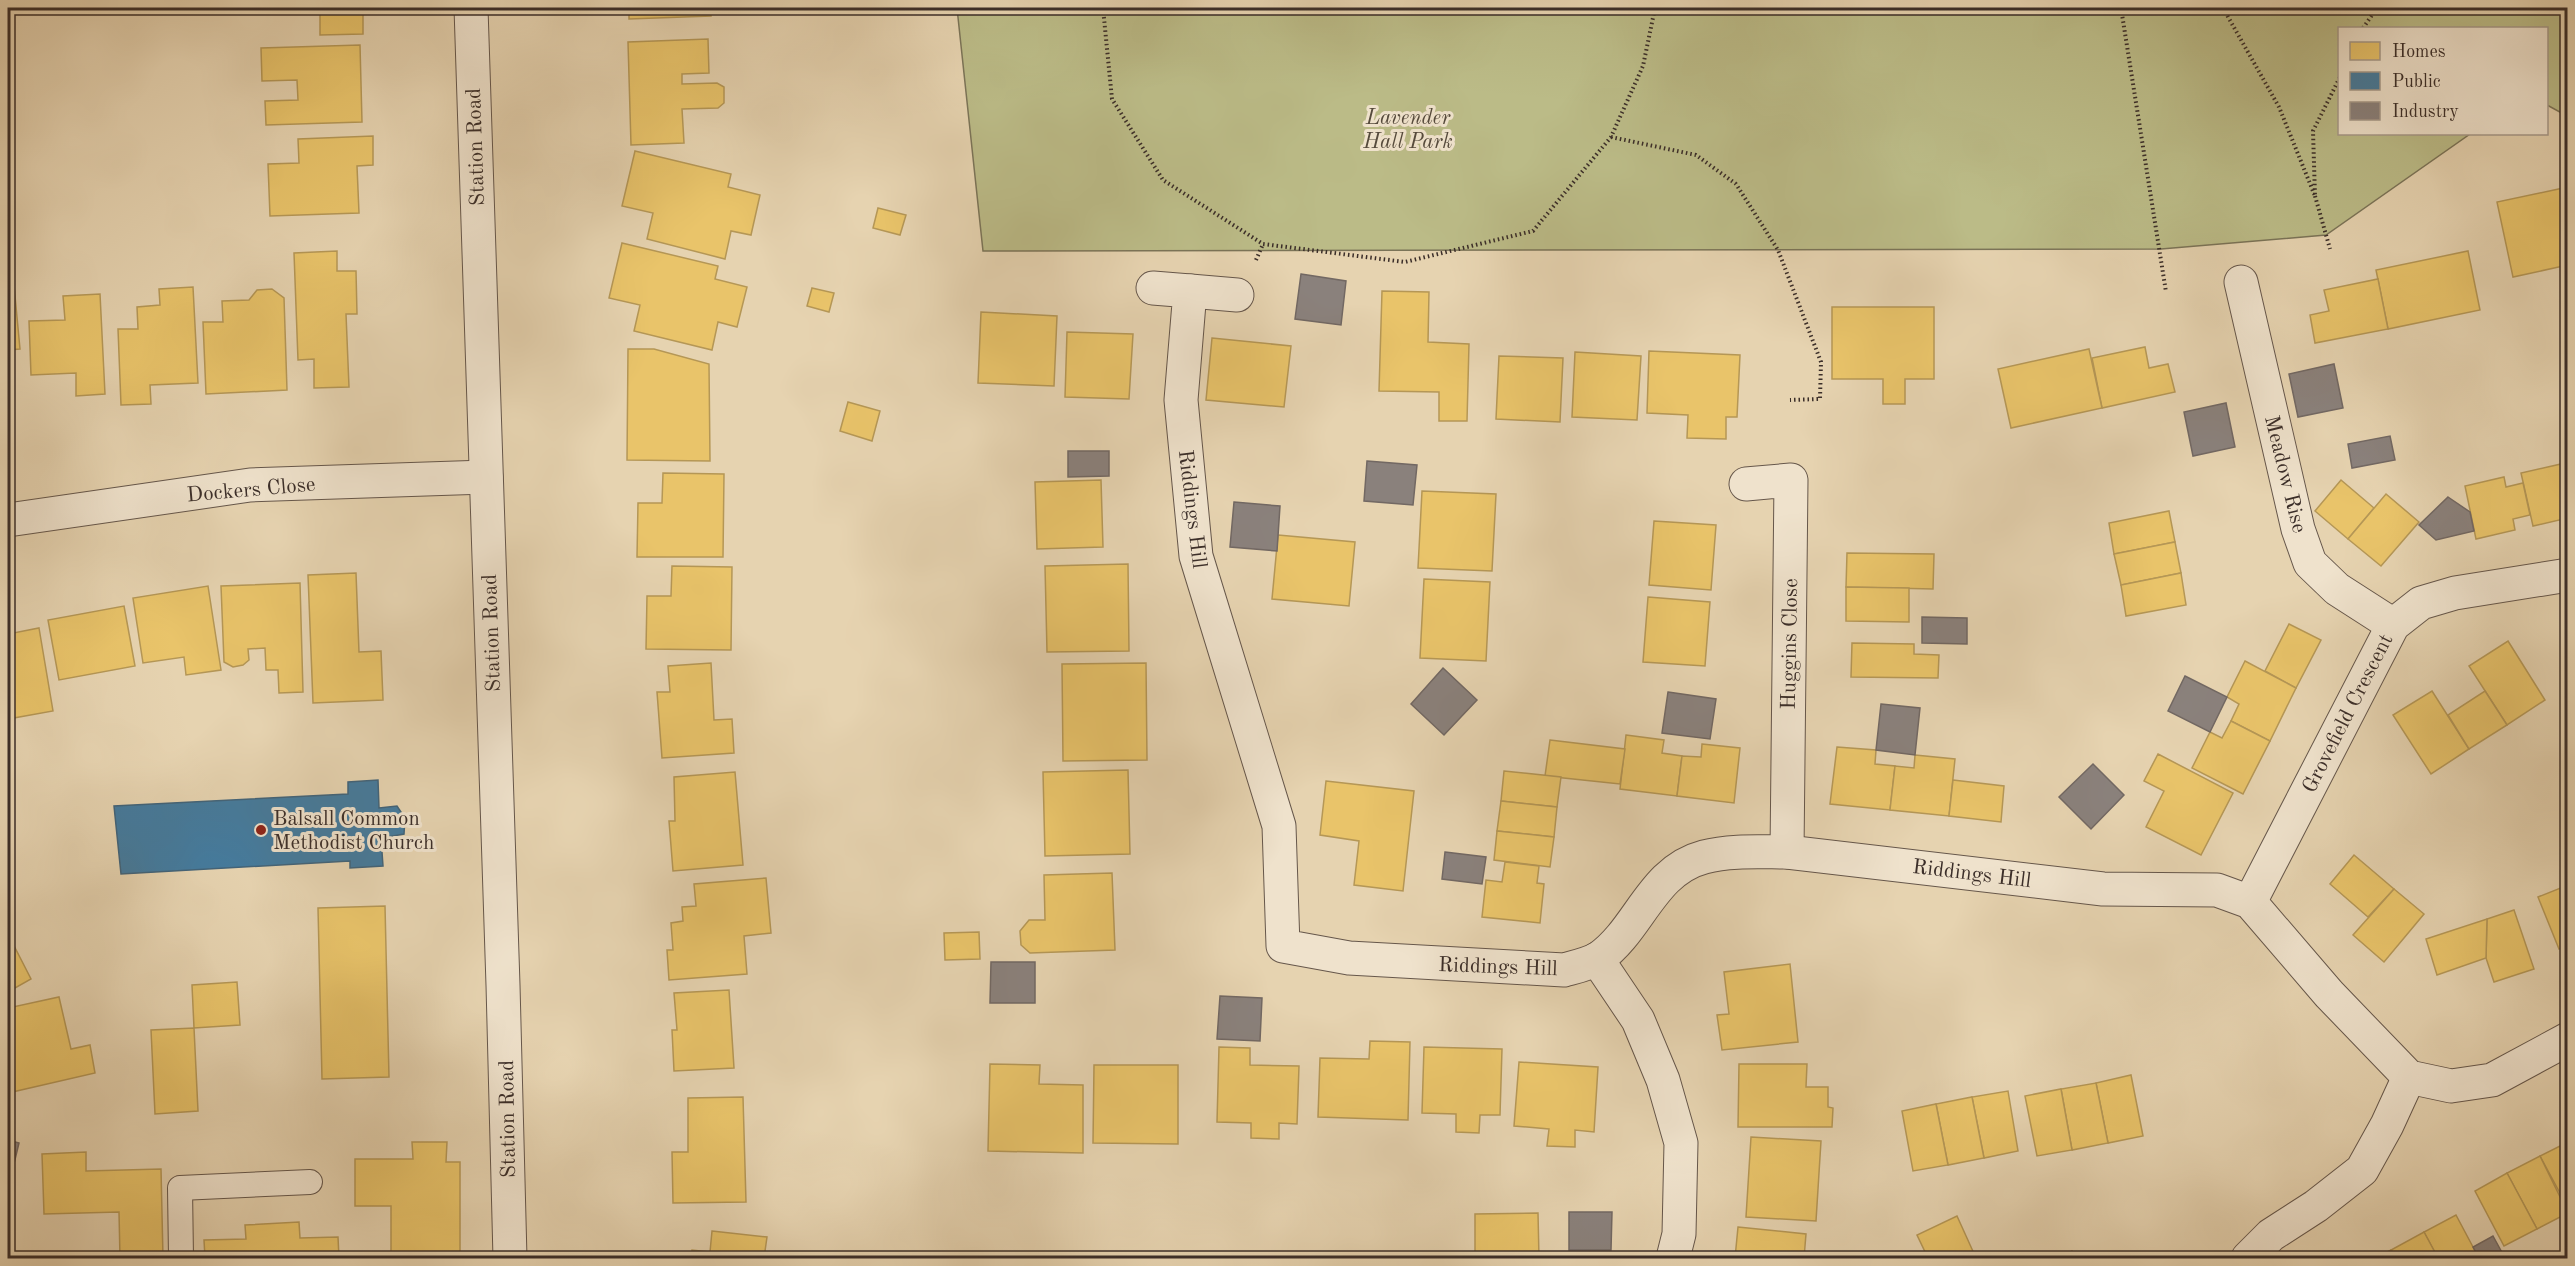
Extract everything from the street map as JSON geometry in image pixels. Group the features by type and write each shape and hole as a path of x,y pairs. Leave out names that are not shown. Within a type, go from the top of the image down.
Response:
{"street":[{"name":"Station Road","path":"471,8 504,985 510,1258"},
{"name":"Meadow Rise","path":"2241,282 2298,530 2310,563 2337,589 2393,625"},
{"path":"1153,288 1237,295"},
{"name":"Riddings Hill","path":"1190,291 1180,400 1196,556 1279,825 1283,946 1348,958 1503,969 1564,970 1597,959 1621,938 1669,874 1703,857 1738,852 1787,852 2103,889 2217,890 2250,902 2329,994 2409,1077"},
{"name":"Dockers Close","path":"11,514 250,485 486,477"},
{"name":"Huggins Close","path":"1746,484 1791,480 1787,852"},
{"name":"Grovefield Crescent","path":"2250,902 2393,625 2421,603 2455,594 2568,575"},
{"path":"1597,959 1638,1020 1664,1080 1681,1143 1679,1234 1674,1258"},
{"path":"2248,1258 2271,1235 2316,1206 2362,1170 2387,1125 2409,1077 2451,1086 2492,1080 2568,1039"}],"lane":[{"path":"181,1258 180,1188 310,1182"}],"path":[{"path":"1102,8 1112,99 1163,180 1263,244 1405,262 1533,231 1611,137 1643,66 1655,8"},
{"path":"2121,8 2166,292"},
{"path":"2223,8 2278,107 2315,196 2330,249"},
{"path":"2364,27 2377,8"},
{"path":"2315,196 2313,131 2338,81"},
{"path":"1611,137 1696,155 1736,184 1778,250 1821,362 1820,399 1790,400"}],"green space":[{"name":"Lavender Hall Park","path":"957,8 2567,8 2567,116 2548,106 2548,27 2338,27 2338,135 2469,135 2326,235 2161,249 983,251"}],"building: Homes":[{"path":"301,8 363,8 363,34 320,35 320,13 301,14"},
{"path":"629,8 710,8 711,16 629,19"},
{"path":"708,39 709,73 682,74 682,84 717,83 724,87 724,103 718,108 682,109 684,143 631,145 628,42"},
{"path":"360,45 362,122 266,125 265,101 298,100 297,80 262,81 261,48"},
{"path":"373,136 373,165 357,166 359,213 270,216 268,164 299,163 298,139"},
{"path":"635,151 731,174 728,187 760,195 751,235 731,231 725,259 647,239 653,213 622,206"},
{"path":"2568,187 2568,265 2513,277 2497,202"},
{"path":"878,208 906,215 900,235 873,228"},
{"path":"622,243 718,266 715,279 747,287 737,327 718,322 712,350 634,331 640,305 609,298"},
{"path":"337,251 337,271 356,271 357,314 346,314 349,387 314,388 314,359 298,360 294,253"},
{"path":"2468,251 2480,310 2388,329 2376,270"},
{"path":"12,264 20,349 8,350 8,265"},
{"path":"2378,279 2388,329 2315,343 2310,315 2329,311 2324,290"},
{"path":"193,287 198,383 150,385 151,404 121,405 118,329 138,329 137,307 160,305 159,289"},
{"path":"812,288 834,293 829,312 807,306"},
{"path":"272,289 284,298 287,390 206,394 203,322 223,322 222,301 249,300 257,290"},
{"path":"1382,291 1429,292 1428,342 1469,344 1467,421 1439,421 1439,392 1379,391"},
{"path":"100,294 105,394 76,396 76,373 31,375 29,321 65,320 63,296"},
{"path":"1832,307 1934,307 1934,379 1905,379 1905,404 1883,404 1883,379 1832,379"},
{"path":"981,312 1057,316 1054,386 978,383"},
{"path":"1067,332 1133,334 1129,399 1065,397"},
{"path":"1212,338 1291,346 1284,407 1206,400"},
{"path":"2145,347 2149,368 2168,364 2175,392 2102,408 2092,358"},
{"path":"628,349 654,349 709,364 710,461 627,460"},
{"path":"2089,349 2102,408 2011,428 1998,369"},
{"path":"1649,351 1740,355 1737,417 1726,417 1726,439 1687,438 1688,415 1647,413"},
{"path":"1575,352 1641,356 1637,420 1572,417"},
{"path":"1499,356 1563,358 1560,422 1496,419"},
{"path":"848,402 880,411 872,441 840,431"},
{"path":"2561,464 2563,474 2568,473 2568,518 2533,526 2521,473"},
{"path":"663,473 724,474 723,557 637,557 638,503 662,503"},
{"path":"2504,477 2506,487 2523,483 2530,515 2513,519 2515,530 2476,539 2465,486"},
{"path":"1101,480 1103,547 1037,549 1035,482"},
{"path":"2341,480 2374,508 2348,539 2315,511"},
{"path":"1422,491 1496,494 1492,571 1418,568"},
{"path":"2386,494 2419,522 2381,566 2348,539"},
{"path":"2169,511 2175,542 2114,554 2109,523"},
{"path":"1654,521 1716,525 1711,590 1649,585"},
{"path":"1278,535 1355,542 1349,606 1272,599"},
{"path":"2175,542 2181,573 2121,585 2114,554"},
{"path":"1847,553 1934,554 1933,589 1846,587"},
{"path":"1128,564 1129,651 1047,652 1045,566"},
{"path":"672,566 732,567 731,650 646,649 647,596 671,596"},
{"path":"356,573 359,652 381,651 383,700 313,703 308,575"},
{"path":"2181,573 2186,605 2126,616 2121,585"},
{"path":"1424,579 1490,582 1486,661 1420,658"},
{"path":"300,583 303,692 279,693 278,670 266,670 265,648 248,649 249,660 243,665 233,667 224,662 221,586"},
{"path":"208,586 221,670 186,675 184,657 143,663 133,598"},
{"path":"1846,587 1909,588 1909,622 1846,621"},
{"path":"1648,597 1710,602 1705,666 1643,662"},
{"path":"124,606 135,666 59,680 48,620"},
{"path":"2568,619 2568,644 2562,620"},
{"path":"2289,624 2321,640 2296,688 2265,671"},
{"path":"39,628 53,711 8,719 8,634"},
{"path":"2508,641 2545,700 2507,725 2469,666"},
{"path":"1852,643 1914,644 1914,654 1939,655 1938,678 1851,677"},
{"path":"2245,661 2296,688 2270,741 2231,721 2239,704 2227,697"},
{"path":"711,663 714,720 732,719 734,753 662,758 657,692 670,692 668,666"},
{"path":"1146,663 1147,760 1063,761 1062,664"},
{"path":"2432,691 2469,749 2431,774 2393,715"},
{"path":"2485,691 2507,725 2469,749 2448,715"},
{"path":"2231,721 2270,741 2243,794 2192,768 2210,732 2222,738"},
{"path":"1626,735 1664,740 1662,753 1682,756 1677,796 1620,789"},
{"path":"1550,740 1625,749 1620,784 1545,776"},
{"path":"1702,744 1740,748 1734,803 1677,796 1682,756 1701,757"},
{"path":"1837,747 1876,750 1875,764 1895,766 1890,810 1830,804"},
{"path":"2158,754 2233,793 2201,855 2146,827 2164,791 2144,781"},
{"path":"1915,755 1955,759 1949,816 1890,810 1895,766 1914,768"},
{"path":"1128,770 1130,854 1045,856 1043,772"},
{"path":"1504,771 1561,777 1557,807 1501,801"},
{"path":"735,772 743,865 673,871 669,821 675,821 674,777"},
{"path":"1953,780 2004,786 2001,822 1949,816"},
{"path":"1326,781 1414,791 1403,891 1354,885 1359,841 1320,835"},
{"path":"1501,801 1557,807 1554,837 1497,831"},
{"path":"1497,831 1554,837 1550,867 1494,860"},
{"path":"2354,855 2394,889 2368,917 2330,884"},
{"path":"1505,862 1539,866 1537,883 1544,884 1540,923 1482,917 1486,880 1502,882"},
{"path":"1112,873 1115,950 1030,953 1021,945 1020,931 1029,920 1045,920 1044,875"},
{"path":"766,878 771,933 744,936 747,974 669,980 667,950 673,950 671,923 683,921 682,907 696,906 694,884"},
{"path":"2568,885 2568,945 2559,949 2538,897"},
{"path":"2394,889 2424,914 2384,962 2353,935"},
{"path":"385,906 389,1077 322,1079 318,908"},
{"path":"2514,910 2534,969 2494,982 2486,958 2487,919"},
{"path":"2487,919 2486,958 2437,975 2426,939"},
{"path":"979,932 980,959 945,960 944,933"},
{"path":"8,934 31,979 8,992"},
{"path":"1790,964 1798,1042 1722,1050 1717,1015 1729,1014 1724,972"},
{"path":"237,982 240,1025 194,1028 192,985"},
{"path":"729,990 734,1068 674,1071 672,1030 677,1030 674,993"},
{"path":"59,997 71,1049 90,1045 95,1073 8,1093 8,1008"},
{"path":"194,1028 198,1111 155,1114 151,1030"},
{"path":"1370,1041 1410,1042 1408,1120 1318,1117 1320,1058 1369,1059"},
{"path":"1219,1047 1250,1048 1250,1065 1299,1066 1297,1124 1279,1123 1279,1139 1251,1138 1251,1123 1217,1122"},
{"path":"1424,1047 1502,1049 1500,1115 1480,1115 1479,1133 1456,1132 1456,1114 1422,1113"},
{"path":"1519,1062 1598,1067 1594,1132 1575,1130 1575,1147 1547,1146 1549,1129 1514,1126"},
{"path":"990,1064 1040,1065 1039,1084 1083,1085 1083,1153 988,1151"},
{"path":"1739,1064 1807,1064 1806,1087 1828,1087 1828,1107 1833,1108 1832,1127 1738,1127"},
{"path":"1094,1065 1178,1065 1178,1144 1093,1143"},
{"path":"2131,1075 2143,1136 2108,1143 2096,1083"},
{"path":"2096,1083 2108,1143 2072,1150 2061,1089"},
{"path":"2061,1089 2072,1150 2037,1156 2025,1096"},
{"path":"2008,1091 2018,1151 1984,1158 1972,1097"},
{"path":"743,1097 746,1202 673,1203 672,1152 688,1152 688,1098"},
{"path":"1972,1097 1984,1158 1948,1165 1936,1104"},
{"path":"1936,1104 1948,1165 1913,1171 1902,1111"},
{"path":"1751,1137 1821,1141 1816,1221 1746,1217"},
{"path":"412,1142 447,1142 446,1162 460,1162 460,1258 391,1258 391,1206 355,1206 355,1159 413,1159"},
{"path":"2568,1142 2568,1208 2540,1156"},
{"path":"86,1152 86,1171 161,1169 163,1258 120,1258 119,1212 44,1214 42,1154"},
{"path":"2540,1156 2568,1213 2537,1229 2507,1173"},
{"path":"2507,1173 2537,1229 2504,1246 2475,1191"},
{"path":"1538,1213 1539,1258 1475,1258 1475,1214"},
{"path":"2456,1215 2479,1258 2438,1258 2424,1232"},
{"path":"1957,1216 1976,1258 1928,1258 1917,1235"},
{"path":"299,1222 300,1238 338,1237 339,1258 205,1258 204,1240 246,1239 245,1225"},
{"path":"1738,1227 1806,1234 1804,1258 1735,1258"},
{"path":"712,1231 767,1237 764,1258 691,1258 692,1250 710,1252"},
{"path":"2424,1232 2438,1258 2396,1258 2391,1250"},
{"path":"2391,1250 2396,1258 2375,1258"},
{"path":"2072,1251 2076,1258 2058,1258"}],"building: Public":[{"name":"Balsall Common Methodist Church","path":"378,780 379,808 397,806 405,818 404,834 381,838 383,866 350,868 350,861 121,874 114,806 348,794 348,782"}],"building: Industry":[{"path":"1301,274 1346,281 1341,325 1295,319"},
{"path":"2334,364 2343,408 2298,417 2289,374"},
{"path":"2226,403 2235,447 2193,456 2184,412"},
{"path":"2390,436 2395,460 2352,468 2348,444"},
{"path":"1068,451 1109,451 1109,476 1068,477"},
{"path":"1367,461 1417,465 1413,505 1364,501"},
{"path":"2448,497 2470,512 2474,531 2436,540 2419,525"},
{"path":"1234,502 1280,506 1277,551 1230,547"},
{"path":"1922,617 1967,618 1967,644 1922,643"},
{"path":"1443,668 1477,700 1444,735 1411,704"},
{"path":"2185,676 2227,697 2210,732 2168,711"},
{"path":"1668,692 1716,699 1710,739 1662,733"},
{"path":"1881,704 1920,708 1915,755 1876,750"},
{"path":"2093,764 2124,795 2091,829 2059,797"},
{"path":"1445,852 1486,857 1482,884 1442,879"},
{"path":"991,962 1035,962 1035,1003 990,1003"},
{"path":"1220,996 1262,998 1260,1041 1217,1039"},
{"path":"8,1140 19,1143 11,1176 8,1175"},
{"path":"1569,1212 1612,1212 1611,1250 1569,1250"},
{"path":"2493,1236 2505,1258 2479,1258 2473,1247"}],"place":[{"name":"Balsall Common Methodist Church","path":"261,830"}]}
